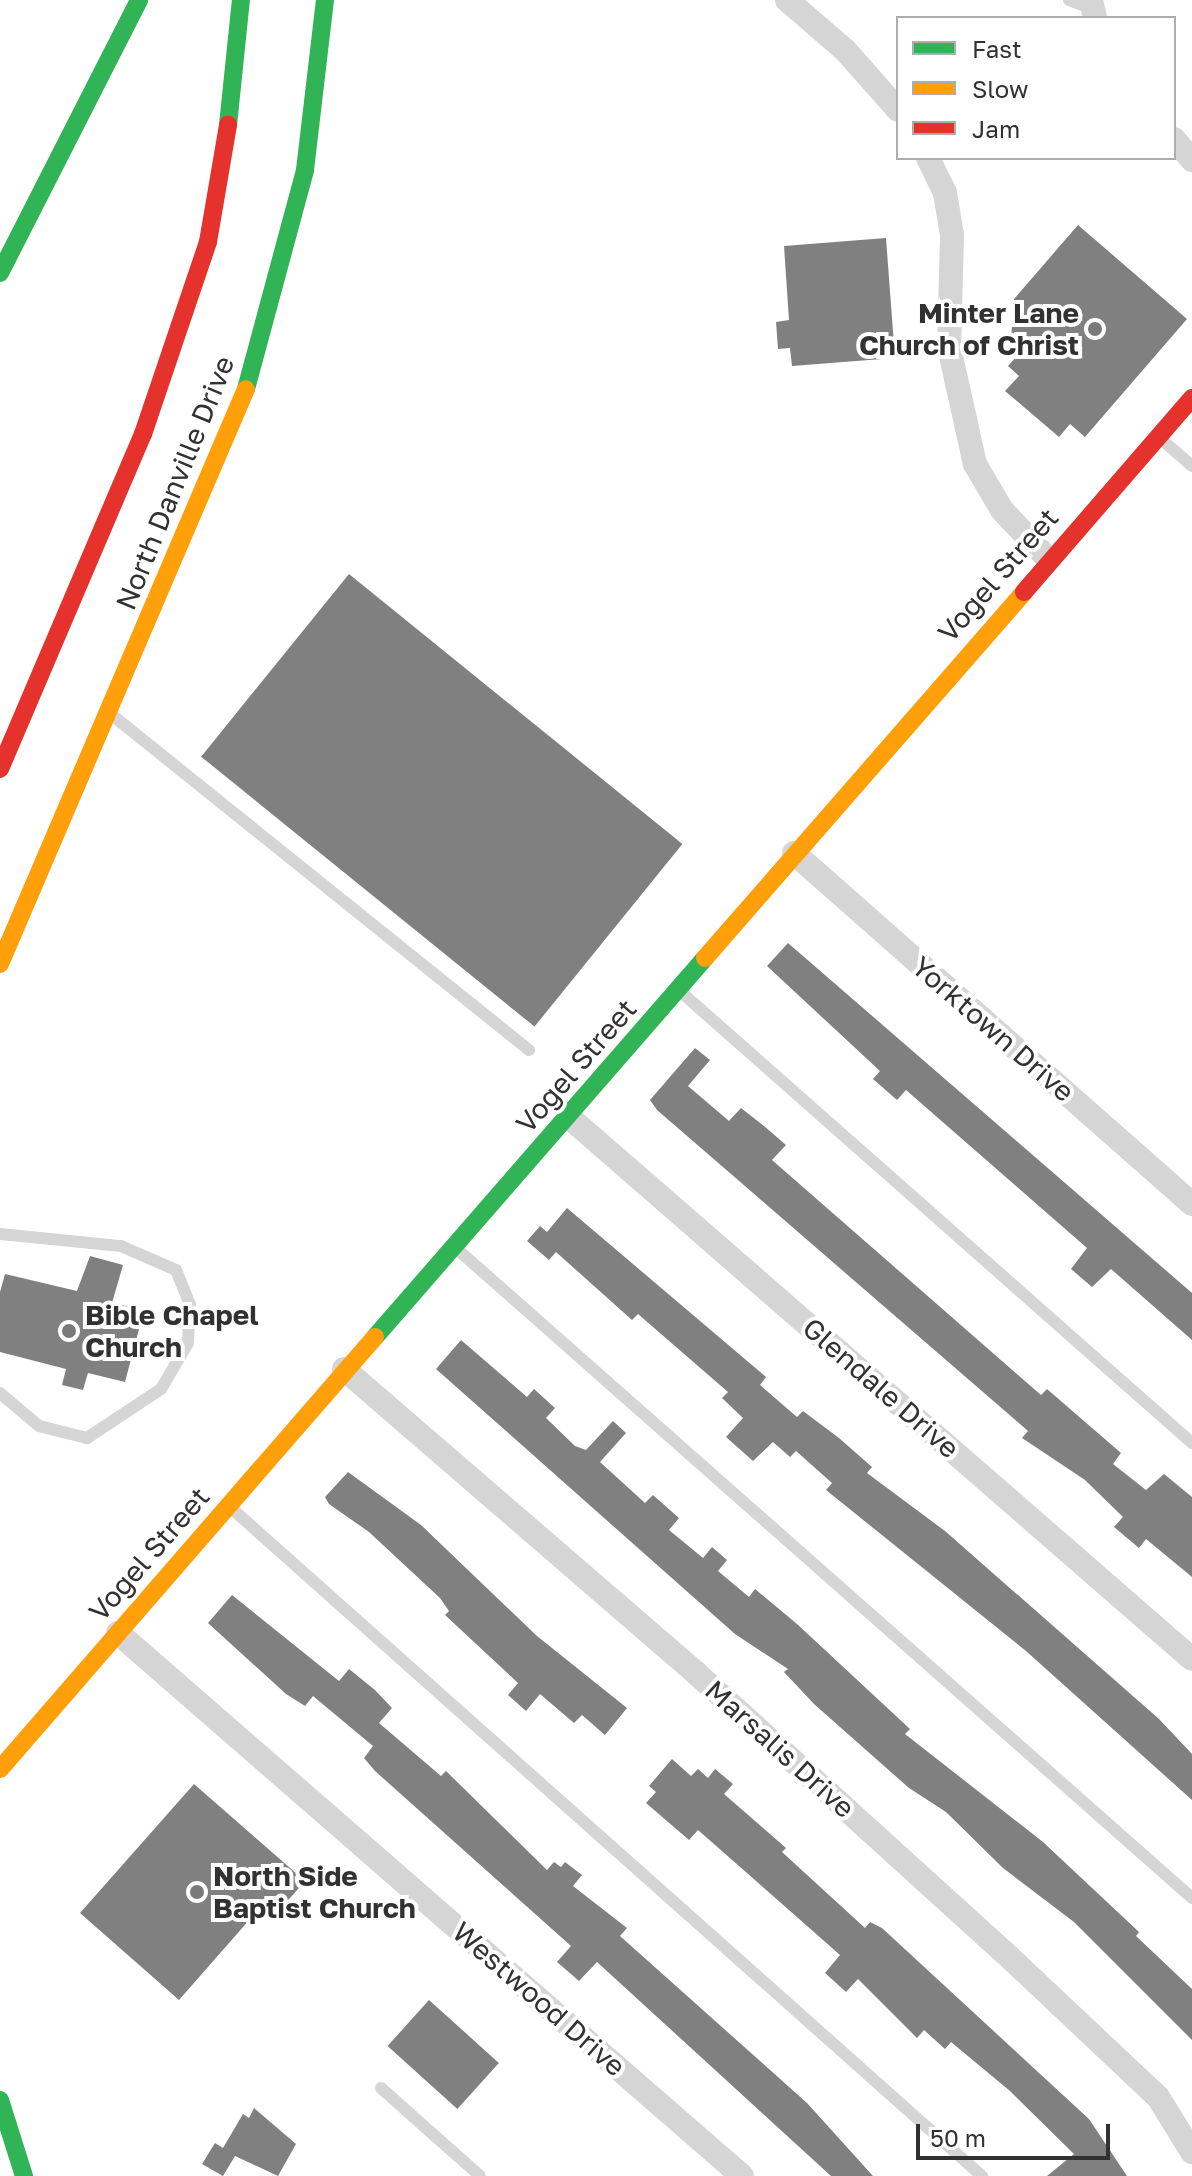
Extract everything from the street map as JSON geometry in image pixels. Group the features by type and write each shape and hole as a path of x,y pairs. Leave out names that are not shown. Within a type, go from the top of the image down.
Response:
{"main road":[{"path":"0,273 139,0"},
{"path":"0,769 143,434 208,242 233,94 241,0"},
{"name":"North Danville Drive","path":"0,964 240,413 305,170 325,0"},
{"name":"Vogel Street","path":"0,1769 344,1369 570,1118 1048,559 1192,398"},
{"path":"0,2100 24,2176"}],"street":[{"path":"787,0 845,50 896,108"},
{"path":"929,160 945,193 952,235 949,347 968,439 1002,510 1048,559"},
{"name":"Yorktown Drive","path":"794,853 1192,1204"},
{"name":"Glendale Drive","path":"570,1118 1192,1659"},
{"name":"Marsalis Drive","path":"344,1369 696,1673 1036,1982 1158,2097 1192,2152"},
{"name":"Westwood Drive","path":"118,1633 742,2176"}],"lane":[{"path":"1158,436 1192,466"},
{"path":"109,713 529,1050"},
{"path":"678,990 1192,1443"},
{"path":"0,1234 121,1246 176,1270 190,1304 188,1343 161,1389 87,1438 39,1426 0,1393"},
{"path":"454,1247 1192,1898"},
{"path":"228,1505 982,2176"},
{"path":"381,2088 480,2176"}],"building":[{"name":"Minter Lane Church of Christ","path":"1078,225 1187,319 1085,437 1070,424 1059,437 1005,391 1019,376 1008,366 1023,349 1011,339 1014,299"},
{"path":"886,238 895,358 792,366 790,348 778,349 776,322 789,320 784,246"},
{"path":"349,574 682,844 535,1027 201,757"},
{"path":"788,943 1192,1293 1192,1340 1111,1269 1092,1287 1071,1269 1087,1248 906,1090 897,1100 873,1079 880,1071 767,966"},
{"path":"695,1048 710,1060 688,1086 729,1121 741,1108 786,1145 772,1160 1041,1395 1047,1389 1121,1453 1113,1464 1146,1490 1164,1474 1192,1497 1192,1577 1146,1539 1139,1548 1114,1527 1123,1517 1085,1480 1022,1438 1028,1431 657,1110 650,1100"},
{"path":"567,1208 766,1377 760,1385 797,1417 803,1411 839,1438 872,1467 867,1473 945,1531 1159,1719 1192,1754 1192,1800 1026,1651 826,1490 832,1483 796,1451 790,1457 773,1442 753,1461 726,1437 743,1418 722,1398 728,1392 638,1314 632,1320 556,1252 549,1260 527,1241 540,1226 547,1232"},
{"name":"Bible Chapel Church","path":"90,1256 123,1265 112,1303 144,1310 125,1382 88,1373 83,1390 62,1385 66,1369 0,1352 0,1292 5,1274 77,1291"},
{"path":"461,1340 527,1397 534,1389 555,1408 546,1418 575,1446 586,1450 613,1421 626,1433 600,1462 645,1503 653,1495 679,1518 669,1530 703,1558 712,1547 727,1560 718,1571 749,1597 755,1589 797,1624 910,1729 905,1734 1043,1842 1139,1932 1136,1936 1192,1989 1192,2040 1074,1922 1003,1868 946,1812 909,1788 814,1704 784,1672 788,1669 735,1634 436,1369"},
{"path":"348,1472 421,1525 537,1636 627,1708 605,1735 582,1715 574,1723 540,1694 526,1711 508,1695 518,1683 445,1615 449,1611 440,1598 369,1532 329,1504 325,1497"},
{"path":"232,1595 339,1681 349,1669 375,1690 392,1708 379,1723 441,1776 446,1771 547,1870 554,1862 561,1867 565,1862 582,1875 573,1886 627,1928 620,1936 807,2103 873,2176 831,2176 597,1962 579,1981 557,1962 571,1946 375,1771 364,1758 373,1746 313,1696 305,1706 286,1694 208,1623"},
{"path":"672,1759 691,1776 698,1769 708,1778 715,1769 733,1784 724,1794 786,1848 782,1852 865,1928 870,1922 882,1928 1089,2119 1127,2176 1047,2176 1074,2154 1010,2091 951,2042 945,2049 924,2030 917,2038 858,1979 846,1992 825,1973 840,1955 698,1830 689,1840 646,1803 656,1792 649,1786"},
{"name":"North Side Baptist Church","path":"194,1784 305,1881 276,1914 264,1903 179,2000 80,1913"},
{"path":"429,2000 499,2063 457,2109 388,2046"},
{"path":"254,2108 296,2144 278,2176 235,2156 223,2176 202,2164 215,2143 223,2148 243,2114 249,2118"}],"traffic: fast":[{"path":"0,273 139,0"},
{"path":"228,125 241,0"},
{"path":"246,389 305,170 325,0"},
{"path":"375,1337 705,958"},
{"path":"0,2100 24,2176"}],"traffic: slow":[{"path":"0,964 246,389"},
{"path":"705,958 1024,592"},
{"path":"0,1769 375,1337"}],"traffic: jam":[{"path":"0,769 143,434 208,242 228,125"},
{"path":"1024,592 1192,398"}],"place":[{"name":"Minter Lane Church of Christ","path":"1095,329"},
{"name":"Bible Chapel Church","path":"69,1331"},
{"name":"North Side Baptist Church","path":"197,1892"}]}
